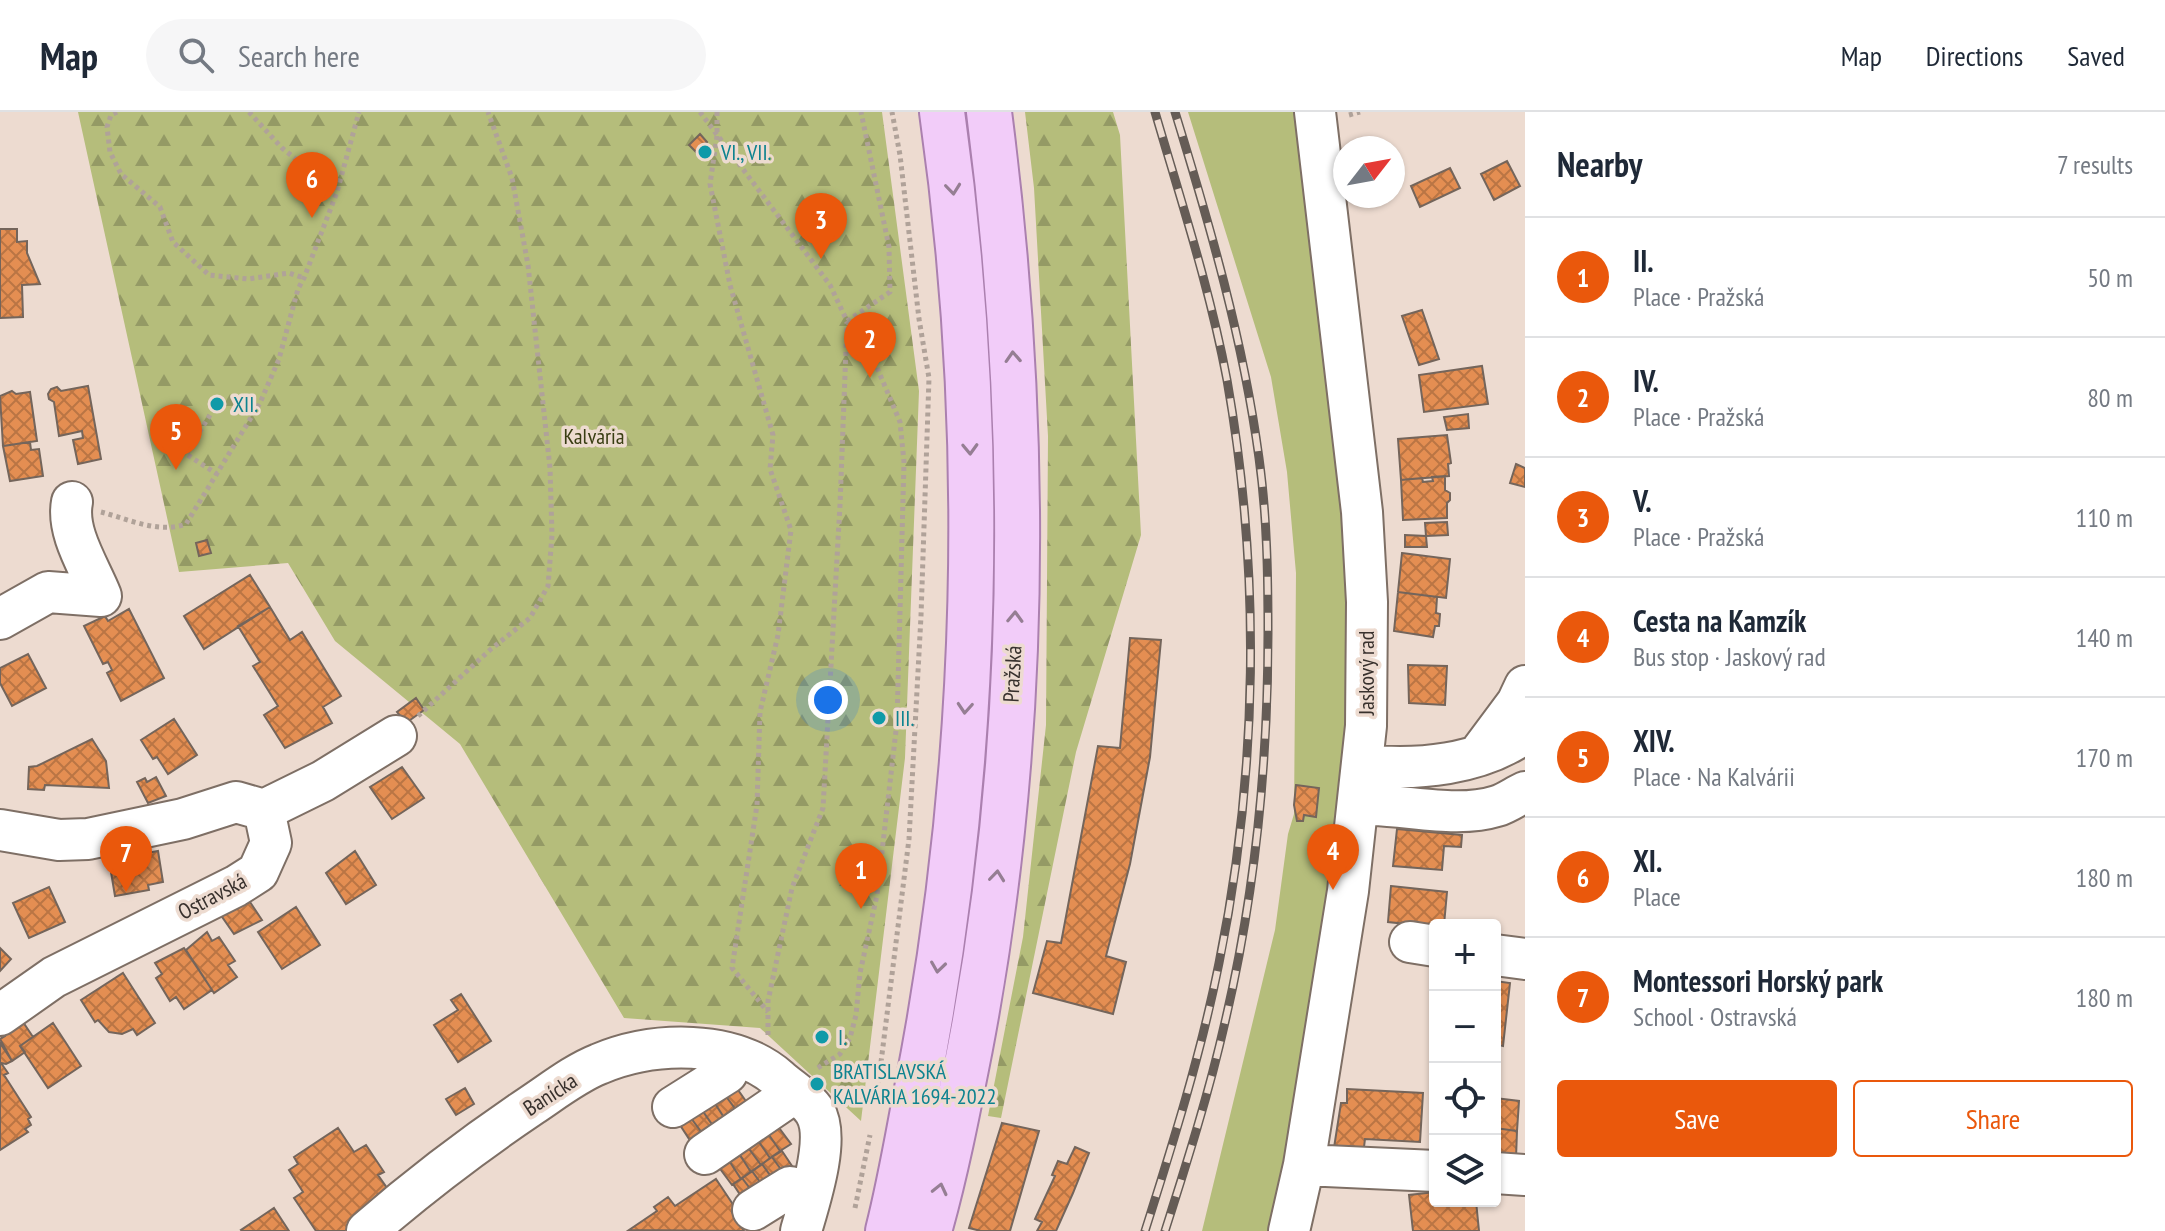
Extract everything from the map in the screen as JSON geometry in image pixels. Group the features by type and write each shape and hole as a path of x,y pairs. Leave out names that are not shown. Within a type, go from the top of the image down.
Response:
{"main road":[{"name":"Pražská","path":"871,1225 937,974 960,790 968,666 971,469 967,351 952,182 942,112"},
{"name":"Pražská","path":"929,1231 961,1097 991,926 1006,790 1013,678 1017,529 1013,353 1006,254 989,112"}],"street":[{"name":"Jaskový rad","path":"1289,1231 1304,1165 1348,891 1366,711 1365,543 1315,112"},
{"path":"0,619 48,592 101,596 72,526 70,513 80,505"},
{"path":"1477,757 1517,703 1525,686"},
{"path":"1525,733 1477,757 1424,765 1363,765 1372,805 1455,811 1498,806 1525,792"},
{"path":"0,830 59,840 88,839 183,819 236,802 264,810 323,781 396,736"},
{"name":"Ostravská","path":"0,1015 54,977 258,872 271,843 264,810"},
{"path":"1501,956 1525,959"},
{"name":"Banícka","path":"367,1231 425,1181 595,1065 631,1053 718,1050 769,1075"},
{"path":"673,1107 727,1073 769,1075 816,1113 822,1149 801,1231"},
{"path":"705,1154 769,1075"},
{"path":"1304,1165 1429,1171"},
{"path":"1501,1173 1525,1175"},
{"path":"753,1210 790,1187 812,1192"}],"path":[{"path":"117,112 111,115 107,127 110,152 121,174 160,207 173,242 209,275 248,279 289,273 304,278"},
{"path":"249,112 282,148 337,192"},
{"path":"80,505 156,527 175,528 186,524 260,403 279,359 298,289 337,192 359,112"},
{"path":"396,736 491,649 530,618 548,586 552,535 550,468 528,265 512,178 488,112"},
{"path":"700,112 830,285 847,321 876,365 900,422 904,462 897,722 877,895 860,973 856,1015 850,1038 840,1054 827,1064 769,1075 768,1012 772,977 792,888 823,808 847,321"},
{"path":"717,112 710,184 730,285 773,435 770,469 791,530 778,635 760,712 757,805 732,968 768,1012"},
{"path":"847,321 890,292 889,247 861,112"},
{"path":"876,1102 909,839 929,378 892,112"},
{"path":"210,415 186,454 217,474"},
{"path":"870,1133 859,1180 871,1225"}],"green space":[{"name":"Kalvária","path":"78,112 882,112 919,391 905,758 861,1121 760,1028 624,1018 460,744 335,641 288,563 179,572"},
{"path":"1025,112 1113,112 1120,135 1141,535 1076,752 1001,1118 988,1116 1023,937 1046,725 1048,436 1034,188"},
{"path":"1188,112 1299,112 1346,546 1343,802 1289,1158 1272,1231 1202,1231 1275,930 1288,834 1294,814 1296,573 1287,472 1271,377"}],"building":[{"path":"700,134 707,142 697,153 689,145"},
{"path":"1507,161 1520,186 1494,200 1481,174"},
{"path":"1450,168 1460,188 1420,207 1411,186"},
{"path":"0,229 17,229 17,242 27,241 27,253 40,284 22,285 23,317 0,318"},
{"path":"1422,310 1439,359 1419,365 1402,316"},
{"path":"1482,366 1488,404 1424,412 1419,375"},
{"path":"88,386 101,459 78,464 73,440 83,438 82,431 59,436 54,402 48,394 57,387 61,391"},
{"path":"12,391 16,394 30,392 37,441 3,446 0,396"},
{"path":"1468,414 1469,428 1447,430 1444,417"},
{"path":"1447,435 1451,463 1448,464 1449,476 1401,480 1398,439"},
{"path":"30,442 31,450 39,449 43,476 10,481 3,446"},
{"path":"1516,464 1525,468 1525,487 1510,483"},
{"path":"1445,476 1445,490 1450,493 1447,518 1403,520 1401,480 1422,478 1423,482 1433,481 1432,477"},
{"path":"1447,522 1448,535 1426,536 1425,523"},
{"path":"1405,535 1426,536 1427,547 1405,547"},
{"path":"207,540 211,553 199,556 196,543"},
{"path":"1402,553 1450,559 1446,598 1398,592"},
{"path":"250,575 270,607 204,649 184,616"},
{"path":"1398,592 1437,597 1439,626 1435,626 1433,637 1394,631"},
{"path":"270,607 290,640 302,632 341,696 323,707 332,723 285,748 264,715 278,706 253,666 260,662 238,626"},
{"path":"129,609 164,678 121,701 107,673 112,670 108,662 103,664 84,626 105,616 108,621"},
{"path":"1130,638 1161,640 1150,757 1130,864 1106,956 1126,962 1113,1014 1033,993 1047,941 1061,943 1098,746 1120,748"},
{"path":"28,654 46,688 12,706 0,683 0,668"},
{"path":"1408,665 1447,666 1445,705 1409,703"},
{"path":"416,698 424,710 406,723 397,712"},
{"path":"174,719 197,755 168,774 157,757 153,759 141,740"},
{"path":"92,739 106,761 109,788 45,785 44,790 28,789 29,767"},
{"path":"402,767 424,798 392,819 370,787"},
{"path":"156,777 166,796 148,803 137,782 145,778 147,782"},
{"path":"1296,785 1319,788 1316,817 1304,815 1303,821 1297,821 1294,805"},
{"path":"1397,829 1462,835 1461,847 1444,846 1442,870 1393,866"},
{"path":"158,851 163,882 148,885 149,890 115,896 109,860"},
{"path":"355,851 376,885 346,904 326,873"},
{"path":"1391,886 1447,892 1445,919 1429,919 1429,926 1388,922"},
{"path":"49,887 65,922 29,938 13,903"},
{"path":"246,896 262,920 234,934 218,911"},
{"path":"296,907 320,945 282,969 258,932"},
{"path":"207,932 212,941 219,937 235,961 228,965 237,977 214,993 186,950"},
{"path":"0,948 11,959 0,971"},
{"path":"184,948 212,990 184,1009 176,997 170,1001 156,978 162,974 155,963"},
{"path":"123,973 155,1023 137,1035 133,1029 122,1034 109,1032 98,1020 95,1022 81,1000"},
{"path":"1501,982 1510,983 1501,1046"},
{"path":"461,994 491,1041 458,1062 434,1025 458,1010 451,1000"},
{"path":"21,1019 33,1037 20,1046 25,1052 12,1061 0,1039 5,1036 3,1032"},
{"path":"53,1023 81,1066 48,1088 20,1046"},
{"path":"0,1043 12,1061 1,1063 8,1073 4,1075 31,1117 28,1119 31,1125 25,1129 28,1132 0,1150"},
{"path":"736,1087 750,1107 739,1114 725,1095"},
{"path":"465,1088 474,1104 456,1115 446,1099"},
{"path":"1347,1089 1423,1093 1420,1142 1365,1139 1363,1155 1333,1154 1341,1103 1347,1103"},
{"path":"725,1095 739,1114 727,1122 714,1102"},
{"path":"1501,1099 1519,1101 1517,1131 1501,1129"},
{"path":"714,1102 727,1122 716,1130 702,1110"},
{"path":"702,1110 716,1130 705,1137 691,1118"},
{"path":"691,1118 705,1137 693,1145 680,1125"},
{"path":"1002,1123 1039,1131 1010,1231 969,1228"},
{"path":"777,1125 791,1144 780,1151 767,1132"},
{"path":"338,1128 354,1152 366,1145 384,1172 378,1175 387,1188 347,1231 316,1231 294,1198 303,1192 289,1170 298,1164 294,1157"},
{"path":"1501,1129 1517,1131 1516,1158 1501,1157"},
{"path":"767,1132 780,1151 770,1158 757,1139"},
{"path":"757,1139 770,1158 761,1165 747,1146"},
{"path":"747,1146 761,1165 751,1172 738,1152"},
{"path":"1075,1147 1089,1153 1056,1231 1037,1231 1042,1222 1035,1219 1055,1176 1052,1175 1058,1161 1067,1164"},
{"path":"782,1151 794,1169 785,1175 772,1157"},
{"path":"738,1152 751,1172 741,1179 728,1159"},
{"path":"772,1157 785,1175 775,1182 762,1164"},
{"path":"728,1159 741,1179 732,1185 718,1166"},
{"path":"762,1164 775,1182 765,1189 752,1171"},
{"path":"752,1171 765,1189 755,1195 742,1178"},
{"path":"742,1178 755,1195 745,1202 733,1184"},
{"path":"716,1179 736,1209 732,1212 744,1231 629,1230 657,1211 654,1207 668,1197 675,1206"},
{"path":"1429,1193 1429,1207 1477,1207 1479,1231 1413,1231 1409,1195"},
{"path":"274,1208 289,1231 241,1230"}],"railway":[{"path":"1145,1231 1195,1065 1219,963 1241,818 1248,745 1250,672 1246,526 1227,380 1204,279 1155,112"},
{"path":"1165,1231 1212,1075 1244,926 1258,829 1266,731 1268,633 1262,480 1252,414 1224,283 1175,112"}],"place":[{"name":"VI., VII.","path":"705,152"},
{"name":"XI.","path":"312,218"},
{"name":"V.","path":"821,259"},
{"name":"IV.","path":"870,378"},
{"name":"XII.","path":"217,404"},
{"name":"XIV.","path":"176,470"},
{"name":"III.","path":"879,718"},
{"name":"Cesta na Kamzík","path":"1333,890"},
{"name":"Montessori Horský park","path":"126,892"},
{"name":"II.","path":"861,909"},
{"name":"I.","path":"822,1037"},
{"name":"BRATISLAVSKÁ KALVÁRIA 1694-2022","path":"817,1084"}]}
